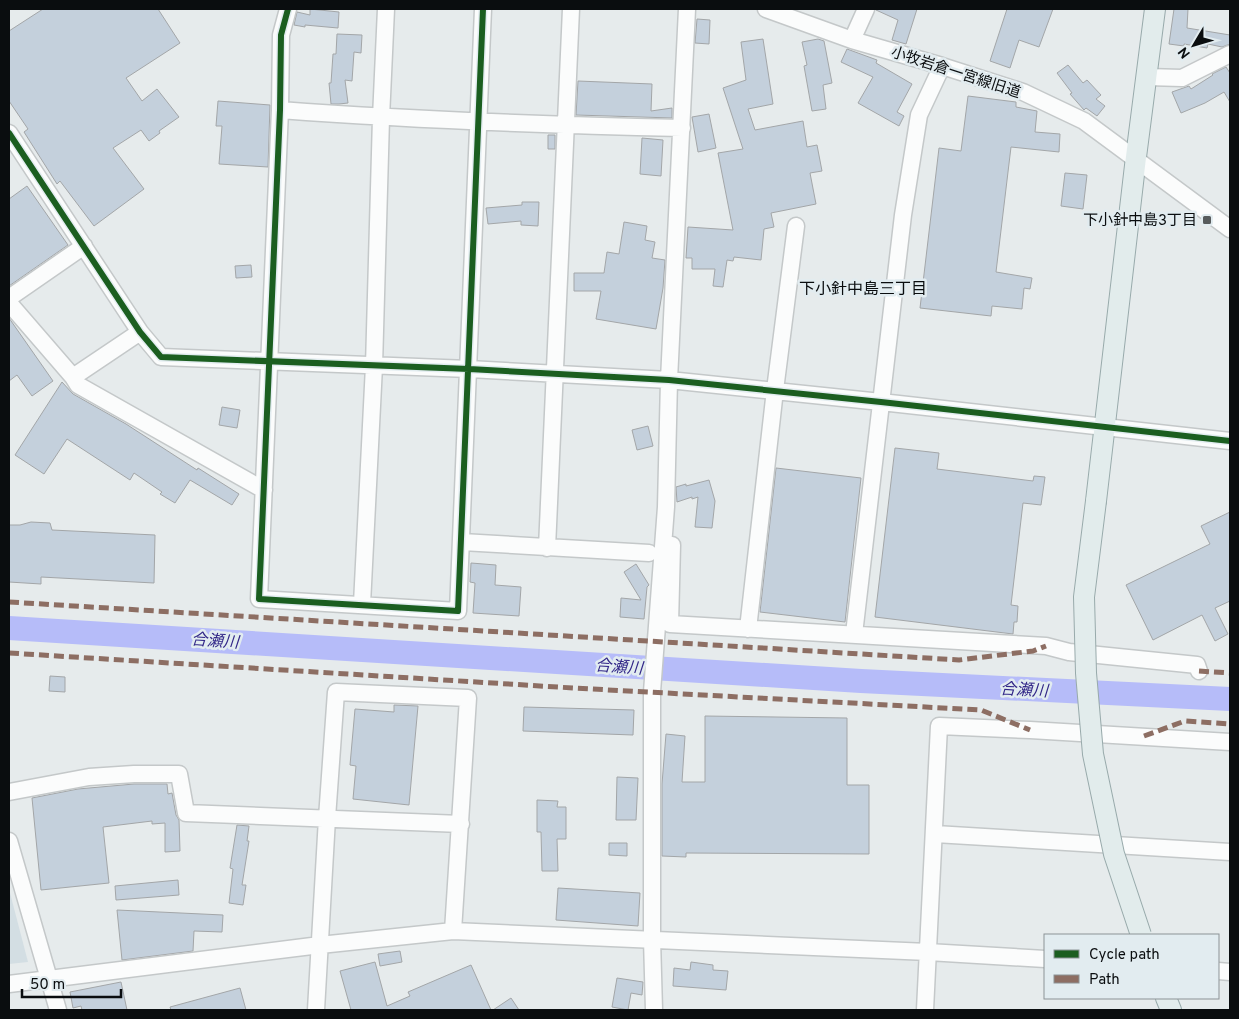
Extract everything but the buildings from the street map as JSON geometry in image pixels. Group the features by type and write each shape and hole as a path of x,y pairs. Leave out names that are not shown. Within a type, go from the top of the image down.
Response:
{"main road":[{"path":"1141,934 1114,854 1093,754 1086,673 1084,597 1155,9"}],"street":[{"path":"288,9 280,35 280,110 259,599 458,610 483,9"},
{"path":"362,604 374,366 386,9"},
{"path":"547,548 572,9"},
{"path":"654,1010 652,939 652,692 666,507 669,380 687,9"},
{"name":"小牧岩倉一宮線旧道","path":"766,9 852,40 1023,92 1084,120 1230,229"},
{"path":"852,40 866,9"},
{"path":"1147,77 1182,78 1230,54"},
{"path":"854,634 903,215 919,115 942,66"},
{"path":"280,110 381,118 478,120 567,126 682,128"},
{"path":"11,142 84,246 140,332 161,358 469,369 669,380 775,390 1230,441"},
{"path":"748,629 796,226"},
{"path":"9,298 84,246"},
{"path":"9,303 78,385 264,490"},
{"path":"73,377 140,332"},
{"path":"666,507 673,514 670,624 1046,646 1069,652 1197,665 1199,671"},
{"path":"462,542 649,553"},
{"path":"316,1010 336,692 468,698 453,931"},
{"path":"925,1010 939,726 1040,730 1230,742"},
{"path":"9,792 90,778 134,774 179,774 186,814 461,824"},
{"path":"935,834 1230,852"},
{"path":"9,841 50,977 58,1010"},
{"path":"9,984 50,977 453,931 1044,959"}],"shaded area":[{"path":"9,889 28,962 9,964"}],"waterway":[{"name":"合瀬川","path":"9,628 861,681 1230,699"}],"marked path":[{"path":"9,602 959,660 1033,651 1046,646"},
{"path":"9,653 573,688 981,710 1030,730"},
{"path":"1199,671 1230,673"},
{"path":"1144,736 1185,721 1230,724"}],"cycle path":[{"path":"288,9 281,35 280,110 259,599 458,611 483,9"},
{"path":"9,133 140,332 161,357 469,369 669,380 1230,441"}],"place":[{"name":"下小針中島3丁目","path":"1207,220"}],"district":[{"name":"下小針中島三丁目","path":"863,288"}]}
